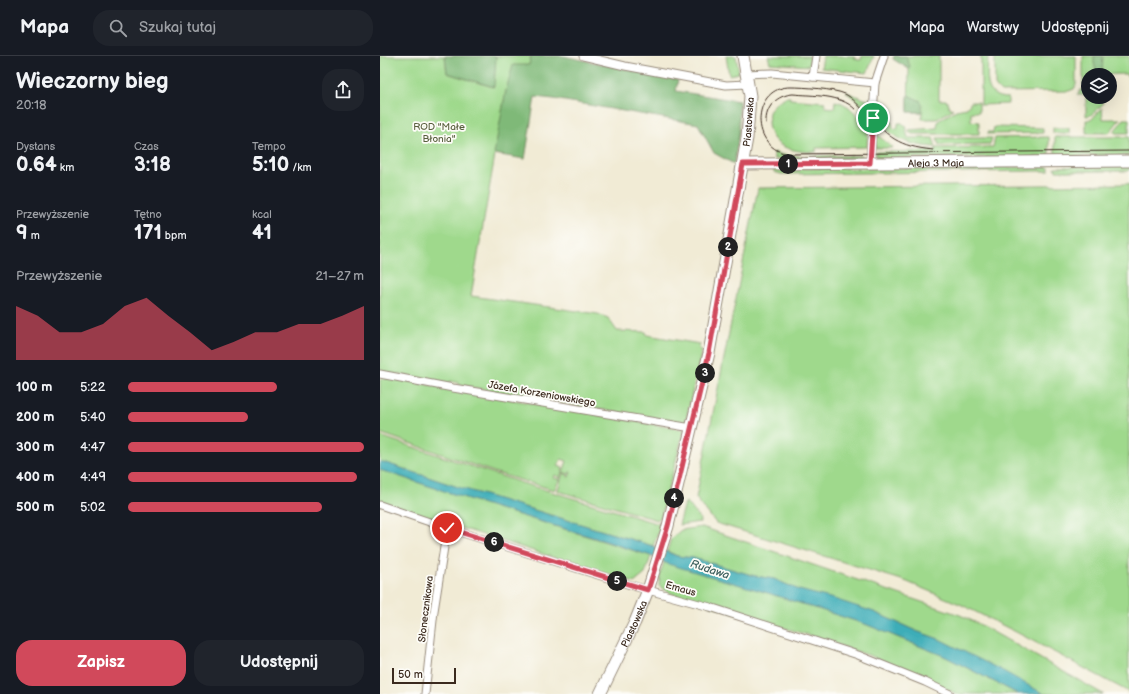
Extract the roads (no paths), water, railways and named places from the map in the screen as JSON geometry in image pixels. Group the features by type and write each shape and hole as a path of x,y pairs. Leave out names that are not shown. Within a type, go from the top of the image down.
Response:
{"street":[{"path":"583,56 625,66 726,85 772,73 875,83"},
{"name":"Piastowska","path":"600,694 635,622 648,590 664,538 692,428 716,316 743,164 750,110 743,56"},
{"path":"813,77 816,56"},
{"path":"870,163 875,83 884,56"},
{"name":"Aleja 3 Maja","path":"743,164 1129,161"},
{"name":"Józefa Korzeniowskiego","path":"380,374 613,416 692,428"},
{"name":"Emaus","path":"380,505 447,528 648,590 710,607 858,655 925,682 950,694"},
{"name":"Słonecznikowa","path":"425,694 434,611 447,528"}],"water":[{"name":"Rudawa","path":"380,461 458,487 653,546 677,556 693,558 755,576 774,579 799,590 834,599 874,612 916,631 939,639 1003,671 1044,694 1018,694 944,656 865,624 768,593 668,564 651,556 380,470"}],"tram line":[{"path":"933,150 911,146 888,135 856,102 840,92 797,87 778,89 769,96 763,105 760,117 761,129 766,140 774,148 787,154 1129,151"},
{"path":"766,123 766,117 773,103 777,99 793,94 834,98 849,104 855,109"}],"park label":[{"name":"ROD \"Małe Błonia\"","path":"439,132"}]}
